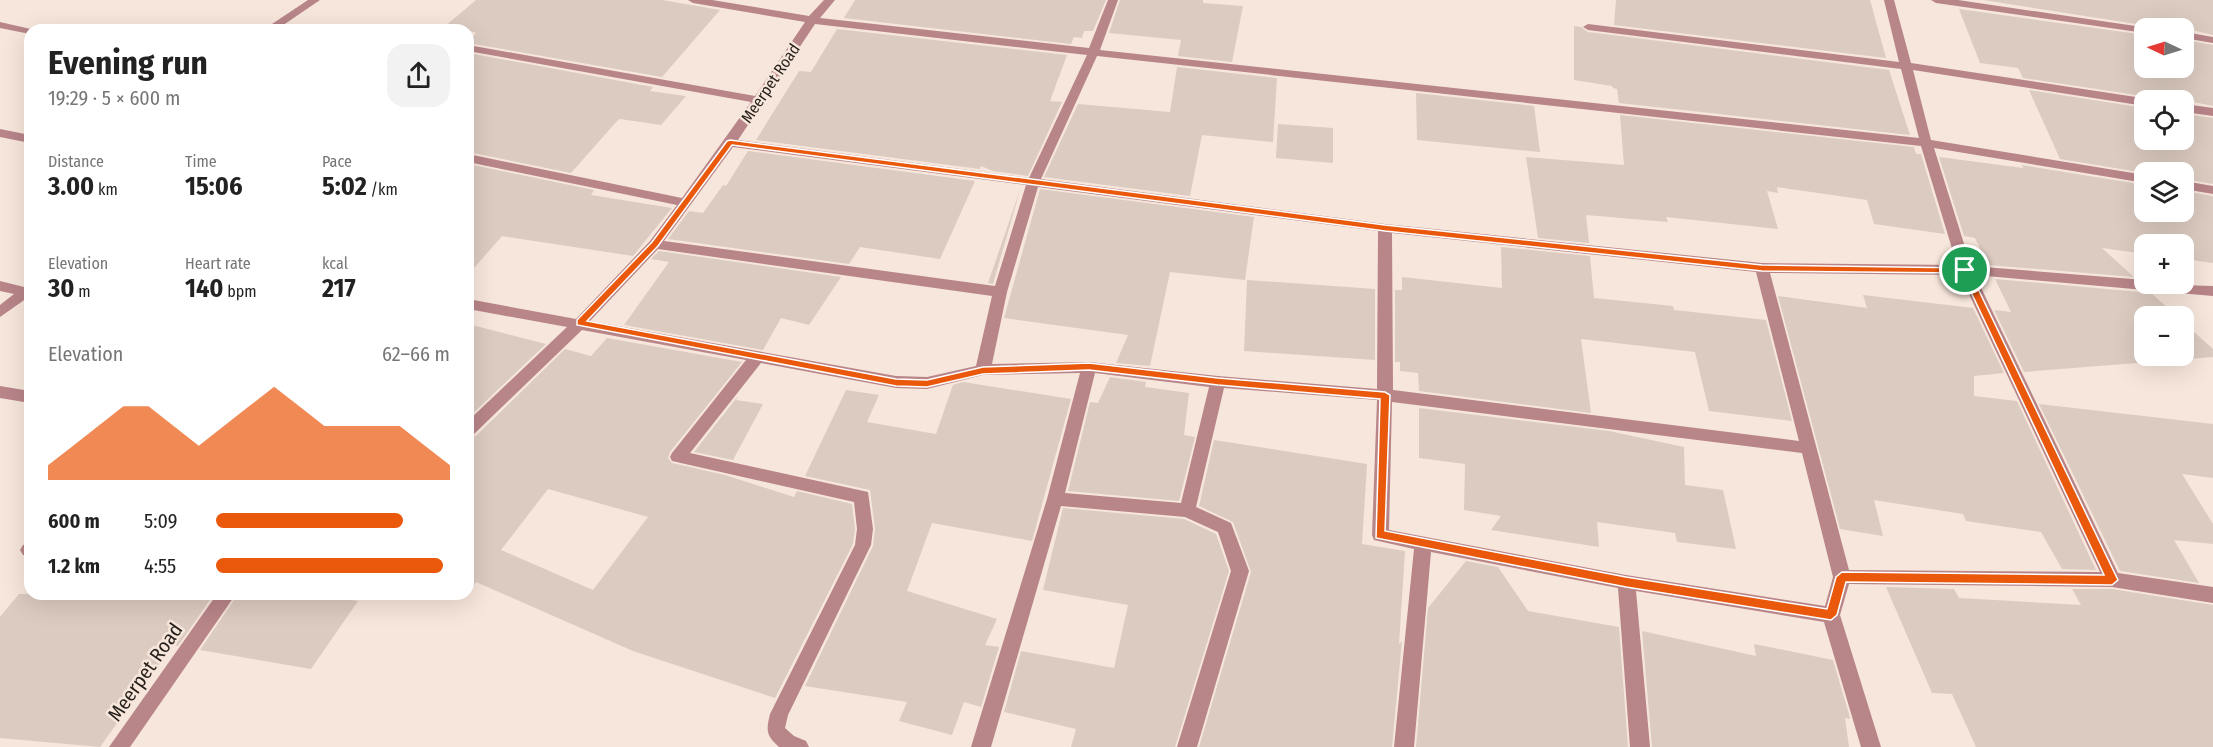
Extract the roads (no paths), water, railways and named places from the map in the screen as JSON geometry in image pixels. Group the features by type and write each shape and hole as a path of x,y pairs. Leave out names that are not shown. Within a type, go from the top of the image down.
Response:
{"street":[{"path":"277,24 315,0"},
{"path":"693,0 812,20 1319,78 1603,106 1926,143 2134,177"},
{"name":"Meerpet Road","path":"474,424 580,323 655,244 730,143 812,20 830,0"},
{"path":"983,370 1000,291 1033,184 1094,51 1113,0"},
{"path":"1889,0 1926,143 1965,270 2112,580"},
{"path":"1936,0 2134,28"},
{"path":"0,25 24,30"},
{"path":"1588,27 1906,66 2134,100"},
{"path":"2194,37 2213,40"},
{"path":"474,49 758,100"},
{"path":"2194,109 2213,112"},
{"path":"0,133 24,138"},
{"path":"730,143 1385,228 1762,268 1965,270 2212,293"},
{"path":"474,159 687,203"},
{"path":"2194,187 2213,190"},
{"path":"1385,228 1385,395 1380,535 1626,582 1831,615"},
{"path":"655,244 1000,291"},
{"path":"1762,268 1842,577 1831,615 1871,747"},
{"path":"0,286 24,290"},
{"path":"0,312 24,294"},
{"path":"474,305 896,382 927,383 983,370 1089,367 1218,382 1385,395 1808,448"},
{"path":"758,356 678,457 862,497 865,529 863,545 779,714 775,731 788,743 799,747"},
{"path":"981,747 1055,499 1089,367"},
{"path":"1188,510 1218,382"},
{"path":"0,392 24,396"},
{"path":"1055,499 1188,510 1225,528 1240,571 1187,747"},
{"path":"1404,747 1423,545"},
{"path":"1842,577 2112,580 2213,595"},
{"path":"1626,582 1640,747"},
{"name":"Meerpet Road","path":"119,747 223,600"}]}
